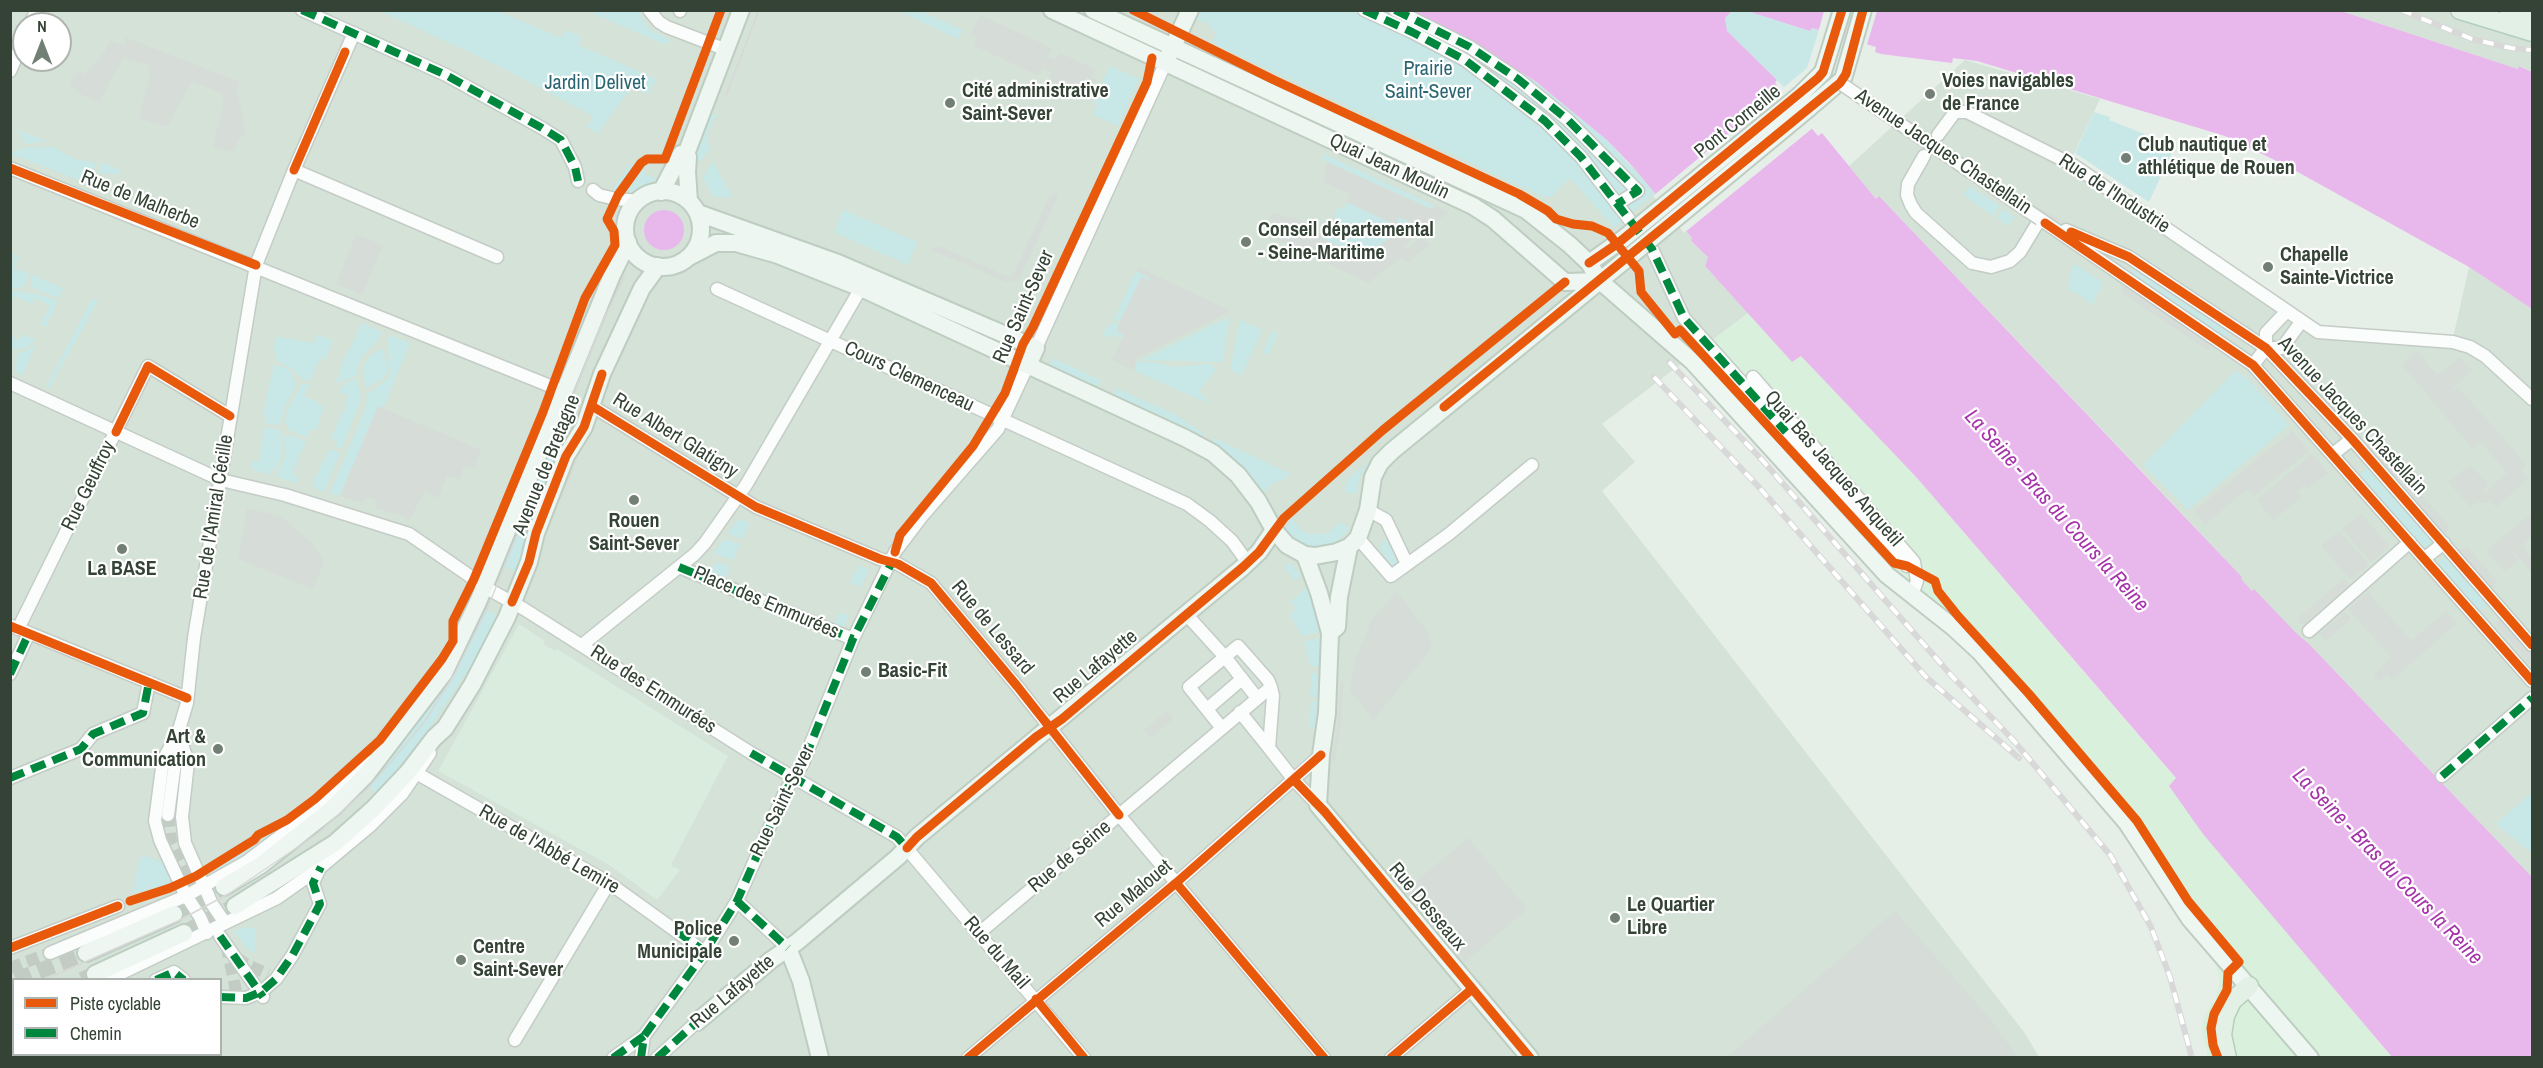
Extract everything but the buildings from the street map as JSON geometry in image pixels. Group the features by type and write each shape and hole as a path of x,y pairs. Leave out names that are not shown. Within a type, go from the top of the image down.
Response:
{"main road":[{"path":"2460,10 2532,32"},
{"path":"2509,10 2532,21"},
{"path":"2227,1058 2222,1035 2225,1016 2232,1001 2249,986"}],"street":[{"path":"302,10 446,75 561,140 575,167 578,181"},
{"path":"649,10 659,22 668,27 727,50"},
{"path":"688,257 700,237 701,225 693,207 686,154 741,10"},
{"name":"Quai Jean Moulin","path":"1052,10 1473,206 1506,229 1565,282 1600,281 1589,263 1526,210 1093,10"},
{"path":"1364,10 1438,45 1495,81 1545,121 1581,158 1652,249 1684,318 1907,566"},
{"path":"1395,10 1470,47 1518,79 1568,120 1638,190 1617,204"},
{"name":"Pont Corneille","path":"1589,263 1803,92 1823,72 1842,10"},
{"name":"Pont Corneille","path":"1353,543 1369,503 1373,477 1380,463 1840,83 1846,74 1863,10"},
{"path":"1165,64 1189,13"},
{"name":"Rue de l'Amiral Cécille","path":"207,933 200,917 186,896 160,840 155,821 163,760 178,733 187,698 194,638 256,266 294,170 354,33"},
{"name":"Rue Saint-Sever","path":"613,1058 644,1036 705,952 737,901 792,779 803,763 853,639 895,552 998,429 1165,64"},
{"name":"Avenue Jacques Chastellain","path":"1823,72 2253,365 2532,681"},
{"path":"1243,100 1250,83"},
{"name":"Rue de l'Industrie","path":"1938,135 1954,112 1967,112 2073,165 2318,332 2453,342 2470,347 2485,356 2532,399"},
{"path":"661,192 681,154 686,154"},
{"path":"1924,156 1908,184 1907,195 1911,205 1916,213 1972,263 1991,267 2010,261 2020,252 2043,221"},
{"name":"Rue de Malherbe","path":"10,168 565,392"},
{"path":"294,170 497,257"},
{"path":"596,193 639,201"},
{"path":"1036,348 838,263 693,207 675,193 649,194 639,201 627,219 628,242 637,256 658,267 672,266 716,243 736,243 797,262 861,288 1213,453 1238,475 1258,501 1274,530 1287,545 1305,555 1325,555 1353,543"},
{"path":"1506,229 1526,210"},
{"name":"Avenue Jacques Chastellain","path":"2043,221 2129,257 2266,348 2352,439 2532,645"},
{"name":"Avenue de Bretagne","path":"224,887 261,866 318,821 366,775 444,673 484,586 628,242"},
{"name":"Avenue de Bretagne","path":"235,906 334,843 373,809 445,728 472,685 512,602 526,570 536,532 563,465 584,427 602,374 622,326 646,280 658,267"},
{"name":"Quai Bas Jacques Anquetil","path":"1600,281 1706,376 1887,575 1954,628 1980,652 2127,823 2190,919 2310,1058"},
{"path":"582,645 680,567 705,543 738,497 861,288"},
{"name":"Cours Clemenceau","path":"717,289 1187,504 1232,541 1248,563"},
{"path":"2253,365 2266,348 2266,333 2287,311"},
{"path":"2266,348 2282,348 2301,322"},
{"name":"Rue Geuffroy","path":"10,674 19,629 148,366 230,416"},
{"name":"Quai Bas Jacques Anquetil","path":"1753,377 1914,561 1917,581 1912,595"},
{"path":"12,389 116,432 221,480 285,495 409,534 484,586"},
{"name":"Rue Albert Glatigny","path":"592,406 738,497"},
{"path":"2332,454 2352,439"},
{"path":"1353,543 1391,576 1449,534 1532,465"},
{"path":"738,497 756,507 892,562"},
{"path":"1369,503 1386,520 1407,564"},
{"name":"Rue Lafayette","path":"657,1058 697,1022 907,848 916,837 1248,563 1274,530"},
{"path":"2309,630 2410,542"},
{"path":"1330,633 1337,627 1340,597 1353,543"},
{"path":"2425,558 2444,543"},
{"path":"1305,555 1330,633 1327,713 1321,755 1318,805"},
{"name":"Rue de Lessard","path":"892,562 931,583 1119,816 1324,1058"},
{"name":"Place des Emmurées","path":"680,567 853,639"},
{"name":"Rue des Emmurées","path":"484,586 582,645 792,779"},
{"path":"1186,614 1257,698"},
{"path":"19,629 187,698"},
{"path":"1221,727 1190,687 1238,646 1271,687 1273,696 1269,748"},
{"path":"1207,709 1242,680"},
{"path":"10,778 81,749 93,734 143,713 149,682"},
{"name":"Rue de Seine","path":"978,934 1271,687"},
{"path":"2442,776 2532,698"},
{"name":"Rue Desseaux","path":"1240,712 1294,780 1318,805 1530,1058"},
{"path":"101,977 207,933 277,898 321,867 370,826 402,794 418,774 445,728"},
{"path":"168,815 178,733"},
{"path":"178,733 188,762 182,828 185,843 212,903 225,923"},
{"path":"50,953 186,896 246,862 272,844 356,771 383,755"},
{"name":"Rue Malouet","path":"968,1058 1176,883 1321,755"},
{"name":"Rue de l'Abbé Lemire","path":"418,774 609,884 705,952"},
{"name":"Rue du Mail","path":"792,779 897,837 1084,1058"},
{"path":"222,997 246,998 262,994 276,979 320,904 312,883 321,867"},
{"path":"515,1040 609,884"},
{"path":"737,901 788,948 801,981 820,1058"},
{"path":"10,948 118,906"},
{"path":"86,953 174,914"},
{"path":"101,977 184,933"},
{"path":"220,936 262,994"},
{"path":"160,978 174,972 182,978"},
{"path":"1390,1058 1472,989"},
{"name":"Rue Saint-Sever","path":"641,1058 644,1036"}],"shaded area":[{"path":"1405,10 1634,168 1692,238 1691,241 1708,257 1705,266 1748,313 1602,424 1635,462 1602,491 2024,1032 2039,1057 11,1057 10,11"},
{"path":"2341,11 2532,11 2532,72 2520,66 2518,69"},
{"path":"980,15 1052,48 1048,57 1056,60 1060,53 1095,69 1092,77 1096,79 1091,91 1087,89 1083,96 1048,80 1051,72 1043,68 1039,76 973,45 976,36 971,34"},
{"path":"125,37 240,82 237,89 246,134 238,139 234,152 213,147 223,104 222,94 192,81 167,127 139,118 149,78 148,65 123,58 99,102 82,95 69,83 80,71 85,75 105,51 110,40 125,46"},
{"path":"1965,60 2100,99 2070,162 2324,330 2453,338 2469,267 2532,309 2532,877 2339,675 2240,579 2242,577 1879,196 1876,199 1849,166"},
{"path":"1944,146 2030,203 2064,221 2130,249 2129,252 2041,214 1943,149"},
{"path":"1327,162 1431,209 1435,206 1449,212 1403,246 1407,249 1422,238 1429,245 1407,263 1402,257 1368,283 1264,233 1272,213 1325,226 1324,239 1365,257 1410,222 1399,217 1396,225 1346,202 1350,194 1323,182"},
{"path":"1059,193 1019,280 1006,282 929,249 939,246 1009,277 1015,271 1049,197"},
{"path":"356,234 383,245 362,295 336,284"},
{"path":"1138,267 1231,311 1136,359 1135,371 1112,360 1124,335 1116,331 1141,277 1149,281 1150,279 1136,271"},
{"path":"2121,281 2209,343 2209,351 2122,293"},
{"path":"1748,313 1792,362 1801,355 1917,478 2176,779 2392,1057 2208,1057 2201,1028 2206,1013 2216,997 2220,980 2213,955 2136,845 1979,665 1684,363"},
{"path":"2417,351 2437,375 2460,357 2472,370 2451,390 2453,392 2458,387 2526,464 2521,470 2528,479 2496,507 2490,501 2477,502 2471,507 2448,482 2470,465 2489,485 2482,491 2485,493 2507,473 2481,442 2473,449 2402,365"},
{"path":"378,406 481,450 474,469 464,466 459,480 447,476 438,498 425,491 408,522 406,517 376,508 375,499 366,497 362,503 340,496"},
{"path":"2292,431 2309,451 2254,496 2248,489 2205,524 2194,511"},
{"path":"2379,452 2382,452 2449,526 2445,536 2376,459"},
{"path":"2312,454 2328,473 2308,489 2304,485 2297,491 2302,497 2273,520 2257,500"},
{"path":"574,457 578,458 562,500 558,498"},
{"path":"247,508 282,517 313,544 324,562 313,589 238,559"},
{"path":"2361,513 2389,546 2371,562 2342,529"},
{"path":"2531,513 2532,535 2523,545 2532,559 2532,573 2515,553 2518,560 2505,572 2486,551"},
{"path":"2339,531 2369,565 2351,580 2321,546"},
{"path":"2468,547 2496,580 2493,590 2457,550"},
{"path":"2344,578 2349,584 2303,625 2297,619"},
{"path":"1397,592 1429,634 1431,649 1373,720 1350,690 1355,661 1373,617"},
{"path":"2368,592 2411,641 2446,611 2457,623 2392,680 2387,675 2379,681 2374,675 2391,657 2348,609"},
{"path":"2345,612 2351,619 2325,641 2319,634"},
{"path":"2502,617 2532,654 2530,665 2495,623"},
{"path":"519,624 545,641 544,644 555,651 557,649 728,756 671,865 680,870 657,900 609,865 438,771"},
{"path":"1340,683 1344,683 1340,735 1335,761 1331,761 1336,735"},
{"path":"1167,711 1173,719 1151,738 1144,730"},
{"path":"1468,838 1527,909 1465,962 1405,891"},
{"path":"1895,911 1992,1021 2017,1057 1727,1057"}],"green space":[{"name":"Jardin Delivet","path":"380,11 498,11 561,38 566,30 582,37 578,45 656,79 649,94 631,88 598,133 587,127 593,116 497,65"},
{"path":"594,11 638,11 649,29 671,40 666,45 594,14"},
{"path":"899,11 920,11 963,30 958,39"},
{"name":"Prairie Saint-Sever","path":"1178,11 1405,11 1461,36 1535,81 1607,140 1655,193 1614,228 1570,178 1551,197 1544,197 1212,43 1217,33 1210,29 1211,25"},
{"path":"1732,11 1747,11 1810,31 1812,28 1819,30 1807,68 1784,87 1727,31 1725,18"},
{"path":"1110,66 1139,79 1118,126 1093,115 1098,104 1093,102"},
{"name":"Club nautique et athlétique de Rouen","path":"2094,112 2175,146 2149,202 2075,153"},
{"path":"715,114 721,121 717,117 713,119 712,127 708,129 710,132 706,134 710,148 696,166 694,156 696,156 708,117"},
{"path":"18,130 47,141 25,144"},
{"path":"54,147 75,159 96,163 89,184 11,154 22,148"},
{"path":"1324,154 1435,206 1431,209 1321,159"},
{"path":"713,161 732,197 713,197 703,178"},
{"path":"101,162 121,170 120,174 98,174"},
{"path":"630,164 648,164 644,167 645,175 658,178 634,192 612,189"},
{"path":"1969,186 2000,206 1993,216 1963,195"},
{"path":"1346,202 1396,224 1399,217 1411,222 1365,257 1324,239 1325,226 1332,227 1337,208 1344,209"},
{"path":"2003,209 2015,217 2008,226 1997,218"},
{"path":"843,210 917,242 908,265 834,232"},
{"path":"11,253 19,257 14,268 29,274 25,285 19,288 11,287 11,267 14,263"},
{"path":"2075,264 2103,283 2092,305 2081,295 2068,289 2072,267"},
{"path":"2135,265 2231,330 2225,338 2129,274"},
{"path":"1136,271 1151,278 1149,281 1141,277 1120,322 1114,319"},
{"path":"32,275 63,288 59,298 31,287"},
{"path":"11,291 38,294 58,301 46,327 41,325 50,305 35,298 32,304 14,296 11,303"},
{"path":"92,299 98,301 49,388 46,387"},
{"path":"1230,317 1222,362 1141,360 1209,326"},
{"path":"1240,320 1262,330 1242,375 1230,369"},
{"path":"1112,322 1119,325 1117,331 1124,335 1123,338 1113,334 1111,338 1103,335 1106,327 1109,328"},
{"path":"361,323 382,332 360,359 356,376 336,383 345,356"},
{"path":"1272,331 1278,334 1268,355 1263,352"},
{"path":"23,334 36,340 26,348 11,349 11,336 20,340"},
{"path":"317,334 333,341 325,360 320,358 310,381 302,379 293,369 275,360 276,352 273,352 276,337 314,343"},
{"path":"390,335 410,343 383,408 378,406 340,496 330,493 366,407 367,395 389,378 391,373 387,342"},
{"path":"36,345 22,375 16,372 17,355"},
{"path":"382,348 389,366 386,376 367,388 363,377 364,365 369,357"},
{"path":"1053,358 1100,380 1101,383 1096,388 1048,368"},
{"path":"1135,361 1174,367 1211,364 1216,370 1199,391 1210,404 1135,371"},
{"path":"274,365 287,368 296,386 287,402 280,423 277,425 265,423 266,414 263,413"},
{"path":"2235,371 2247,378 2289,425 2188,510 2143,465"},
{"path":"356,379 361,395 342,449 335,446 337,441 331,439 349,396 340,392 345,383"},
{"path":"302,384 309,384 304,396 324,407 316,431 311,429 307,437 288,430 287,424 284,423 290,404"},
{"path":"1116,388 1176,415 1203,433 1201,437 1155,413 1135,409 1114,398"},
{"path":"558,420 571,425 530,536 519,573 497,564"},
{"path":"264,427 281,432 281,458 275,470 271,469 270,475 251,469 252,461 259,462"},
{"path":"288,435 306,441 292,474 299,477 296,483 278,477 278,471 285,458 284,437"},
{"path":"1214,438 1291,474 1273,483 1263,492 1232,457 1212,442"},
{"path":"329,449 340,453 324,492 313,488 315,483 313,482"},
{"path":"1369,461 1360,476 1356,493 1344,491 1348,480"},
{"path":"2368,467 2431,537 2433,540 2430,545 2425,547 2420,545 2358,476"},
{"path":"1292,517 1300,530 1308,534 1327,534 1340,522 1350,528 1335,543 1312,547 1297,541 1285,530"},
{"path":"739,519 749,523 742,539 727,533"},
{"path":"1386,538 1397,563 1396,567 1392,566 1379,548"},
{"path":"725,539 740,544 733,560 713,553"},
{"path":"2445,557 2450,559 2490,603 2479,612 2438,566"},
{"path":"718,562 730,567 725,581 695,569 700,565 702,570 710,569"},
{"path":"1290,562 1301,576 1295,581 1284,567"},
{"path":"858,566 869,569 861,587 850,583"},
{"path":"1309,585 1319,618 1320,632 1302,636 1290,615 1296,609 1291,601"},
{"path":"480,607 501,617 473,670 467,672 418,745 376,793 367,784 391,757 428,708 454,665"},
{"path":"840,612 849,616 842,631 833,626"},
{"path":"1320,638 1319,666 1311,667 1304,642"},
{"path":"1312,673 1318,673 1317,697 1310,697"},
{"path":"1311,701 1317,702 1314,728 1309,728"},
{"path":"2532,792 2532,847 2529,851 2496,824"},
{"path":"287,822 288,825 220,873 219,865 262,841 265,836"},
{"path":"144,856 168,864 175,880 166,886 133,893 140,858"},
{"path":"245,927 256,928 253,953 234,932"}],"water":[{"name":"La Seine - Bras du Cours la Reine","path":"1405,11 1732,11 1725,18 1727,31 1777,80 1775,83 1818,136 1822,133 1876,199 1879,196 2242,577 2241,579 2252,591 2254,589 2309,644 2532,877 2532,1057 2392,1057 2203,834 2169,786 2176,778 1917,478 1801,356 1792,362 1705,266 1708,257 1691,241 1692,238 1634,168 1607,140 1535,81 1461,36"},
{"path":"1747,11 2341,11 2518,69 2519,66 2532,72 2532,309 2469,267 2287,166 2225,136 1977,61 1953,58 1952,63 1881,54 1875,52 1876,47 1812,28 1810,31"},
{"path":"664,210 672,211 678,216 683,222 683,238 678,244 672,249 664,250 656,249 650,244 645,238 644,230 645,222 650,216 656,211"}],"pier":[{"path":"1824,11 1877,11 1866,48 1818,33"},
{"path":"1783,88 1814,127 1684,233 1653,196"}],"tunnel":[{"path":"168,815 171,841 227,948 236,991"},
{"path":"174,914 224,887"},
{"path":"184,933 235,906"},
{"path":"10,968 50,953"},
{"path":"21,978 86,953"},
{"path":"236,957 247,965 268,974"},
{"path":"86,978 95,974"}],"tram line":[{"path":"726,95 759,10"},
{"path":"49,978 178,921 230,893 317,834 369,787 425,721 454,675 488,607 602,323 625,275"}],"railway":[{"path":"2401,10 2472,39 2511,48 2532,50"},
{"path":"1669,362 1763,461 1950,674 2014,741 2111,856 2151,927 2170,977 2192,1058"},
{"path":"1654,377 1757,485 1926,677 2019,758"}],"marked path":[{"path":"302,10 446,75 542,128 561,140 575,167 578,181"},
{"path":"1364,10 1465,60 1545,121 1581,157 1652,249 1684,318 1786,432"},
{"path":"1395,10 1470,47 1518,79 1568,120 1638,191 1617,204"},
{"path":"641,1058 644,1036 705,952 737,901 785,792 803,763 853,639 892,562"},
{"path":"679,567 853,639"},
{"path":"10,674 29,633"},
{"path":"10,778 81,749 93,734 143,713 149,682"},
{"path":"2442,776 2532,698"},
{"path":"751,753 897,837 907,848"},
{"path":"222,997 246,998 261,992 276,979 292,956 320,904 313,883 321,867"},
{"path":"737,901 788,948"},
{"path":"677,931 705,952"},
{"path":"220,936 263,997"},
{"path":"160,978 174,972 182,978"},
{"path":"657,1058 697,1022"},
{"path":"613,1058 644,1036"},
{"path":"72,1056 77,1058"}],"cycle path":[{"path":"665,159 721,10"},
{"path":"1133,10 1274,80 1519,194 1548,211 1556,219 1592,226 1608,233 1639,271 1641,292 1675,334 1680,330 1894,563 1907,566 1935,581 1938,591 1958,616 2029,694 2137,821 2188,901 2239,962 2228,973 2227,990 2214,1014 2211,1028 2213,1045 2218,1058"},
{"path":"1589,263 1617,244 1818,78 1823,72 1842,10"},
{"path":"1444,407 1840,83 1846,74 1863,10"},
{"path":"294,170 345,52"},
{"path":"895,552 900,535 973,446 1005,393 1023,344 1147,82 1152,58"},
{"path":"130,901 170,888 196,876 254,840 258,835 287,820 315,799 380,740 442,659 453,641 453,621 474,579 543,412 585,298 615,245 614,231 607,219 618,195 641,163 647,159 665,159"},
{"path":"10,168 256,265"},
{"path":"2045,223 2253,365 2532,681"},
{"path":"2071,232 2129,257 2266,348 2352,439 2532,645"},
{"path":"907,848 917,837 1036,737 1062,719 1243,567 1259,552 1284,518 1383,430 1565,282"},
{"path":"116,432 148,366 230,416"},
{"path":"512,602 529,562 536,533 566,456 584,427 602,374"},
{"path":"592,406 756,507 880,559 898,564 931,583 1017,686 1119,815"},
{"path":"10,626 187,698"},
{"path":"968,1058 1176,883 1321,755"},
{"path":"1294,780 1325,812 1530,1058"},
{"path":"1176,883 1324,1058"},
{"path":"10,948 118,906"},
{"path":"1391,1058 1472,989"},
{"path":"1036,999 1084,1058"}],"place":[{"name":"Voies navigables de France","path":"1930,94"},
{"name":"Cité administrative Saint-Sever","path":"950,103"},
{"name":"Club nautique et athlétique de Rouen","path":"2126,158"},
{"name":"Conseil départemental - Seine-Maritime","path":"1246,242"},
{"name":"Chapelle Sainte-Victrice","path":"2268,267"},
{"name":"Rouen Saint-Sever","path":"634,500"},
{"name":"La BASE","path":"122,549"},
{"name":"Basic-Fit","path":"866,672"},
{"name":"Art & Communication","path":"218,749"},
{"name":"Le Quartier Libre","path":"1615,918"},
{"name":"Police Municipale","path":"734,941"},
{"name":"Centre Saint-Sever","path":"461,960"}]}
